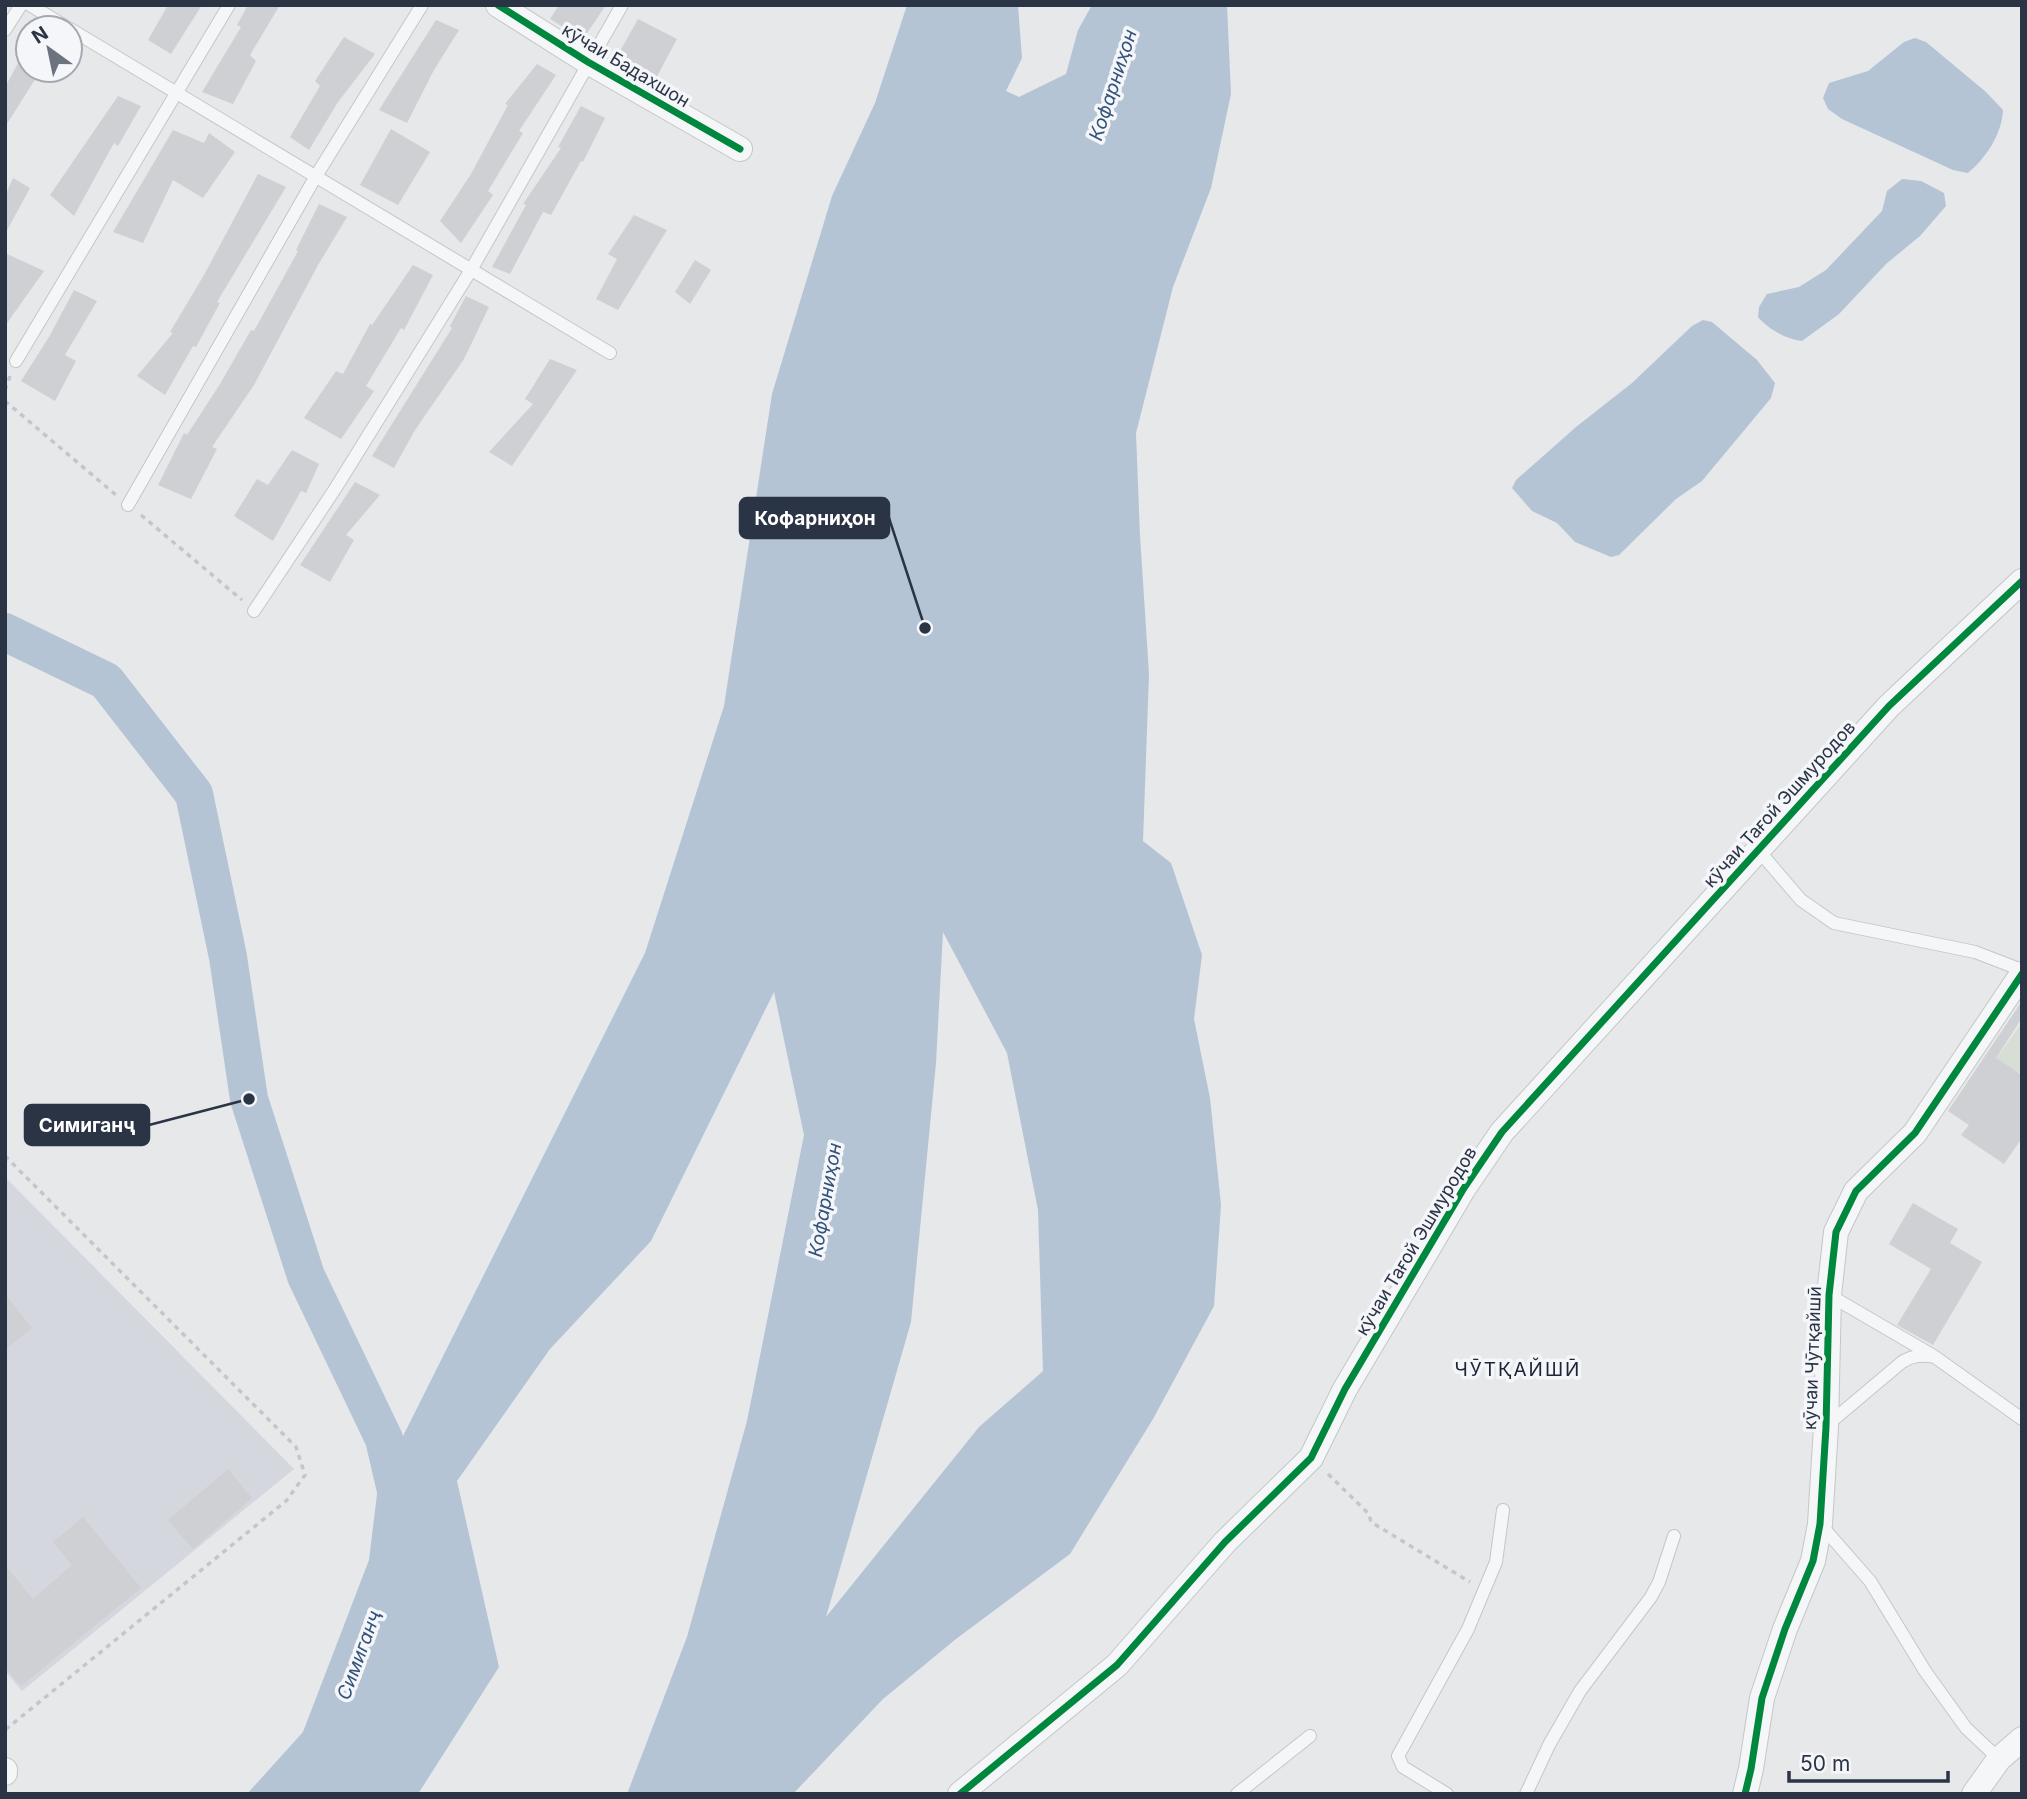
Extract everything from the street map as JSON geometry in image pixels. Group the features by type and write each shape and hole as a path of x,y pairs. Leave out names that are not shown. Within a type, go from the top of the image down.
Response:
{"street":[{"name":"кӯчаи Бадахшон","path":"498,5 588,62 740,149"},
{"name":"кӯчаи Тағой Эшмуродов","path":"960,1794 1116,1665 1225,1542 1311,1458 1345,1389 1484,1157 1503,1132 1889,706 2022,581"},
{"name":"кӯчаи Чӯтқайшӣ","path":"1745,1794 1762,1698 1785,1629 1813,1560 1820,1524 1826,1427 1829,1295 1836,1232 1856,1191 1915,1133 2022,972"},
{"path":"1974,1794 2014,1749"}],"lane":[{"path":"5,30 21,5"},
{"path":"16,362 229,5"},
{"path":"128,505 316,176 422,5"},
{"path":"254,611 335,489 471,270 622,5"},
{"path":"84,38 610,353"},
{"path":"1759,851 1801,900 1834,923 1975,952 2022,972"},
{"path":"1829,1295 1935,1357 2022,1419"},
{"path":"1826,1427 1902,1362 1916,1356 1935,1357"},
{"path":"1447,1794 1403,1767 1398,1756 1450,1664 1496,1562 1503,1510"},
{"path":"1820,1524 1870,1581 1925,1671 1966,1728 2014,1749"},
{"path":"1526,1794 1549,1745 1580,1691 1651,1597 1659,1582 1674,1536"},
{"path":"1237,1794 1310,1736"}],"path":[{"path":"5,1156 296,1447 306,1475 286,1501 5,1730"},
{"path":"1311,1458 1369,1514 1371,1522 1484,1590"}],"shaded area":[{"path":"2022,1023 2022,1074 2018,1071 2010,1083 1989,1068"},
{"path":"5,1177 294,1469 22,1691 5,1671"}],"water":[{"path":"907,5 1018,5 1022,58 1006,91 1019,97 1066,74 1078,30 1092,5 1227,5 1231,94 1211,188 1173,287 1136,433 1149,674 1143,841 1171,863 1202,955 1194,1019 1210,1098 1221,1205 1214,1306 1153,1419 1070,1554 956,1639 883,1699 793,1794 627,1794 687,1637 747,1421 804,1135 774,992 651,1241 550,1349 457,1481 499,1667 418,1794 247,1794 303,1732 369,1560 378,1486 645,953 724,706 772,394 832,196 875,103","holes":["943,932 1007,1053 1038,1210 1043,1371 979,1427 826,1617 911,1322 936,1063"]},
{"path":"1915,38 1926,42 1986,92 2003,110 2000,128 1992,145 1968,173 1953,170 1842,119 1828,109 1823,98 1829,83 1868,71 1904,42"},
{"path":"1902,179 1921,181 1944,193 1946,206 1920,236 1886,264 1839,314 1802,341 1784,336 1758,317 1759,307 1767,294 1799,287 1826,270 1882,211 1887,191"},
{"path":"1703,320 1712,322 1757,360 1775,383 1771,398 1702,481 1676,499 1619,555 1611,557 1575,542 1557,523 1532,511 1512,488 1516,480 1576,427 1632,383 1692,326"}],"building":[{"path":"168,5 202,5 171,54 148,40"},
{"path":"248,5 280,5 250,55 256,61 233,104 202,92 241,27 237,25"},
{"path":"559,5 606,5 583,39 550,19"},
{"path":"638,19 677,39 654,82 615,60"},
{"path":"436,20 459,30 434,70 407,123 379,110"},
{"path":"344,37 375,54 338,102 309,150 290,137 320,86 315,81"},
{"path":"537,64 556,75 519,131 523,133 488,191 493,195 461,243 440,221 471,174 508,105 505,104"},
{"path":"14,71 14,84 32,84 5,127 5,87"},
{"path":"118,96 141,106 118,146 114,143 74,216 50,195"},
{"path":"581,106 605,118 583,162 581,161 551,215 543,212 510,274 492,267 526,205 523,204 561,148 558,147"},
{"path":"391,129 430,152 398,205 360,185"},
{"path":"173,130 204,143 209,133 235,152 203,198 173,180 143,243 113,232"},
{"path":"258,174 286,187 217,302 220,303 196,347 193,346 165,395 137,376 173,333 170,332"},
{"path":"13,178 30,188 5,234 5,196"},
{"path":"319,204 347,217 318,265 254,385 212,447 217,449 191,499 158,485 184,433 187,435 251,330 254,331 298,251 296,250"},
{"path":"634,215 667,230 618,310 596,299 617,259 608,254"},
{"path":"5,253 44,271 5,326"},
{"path":"695,260 711,270 690,304 675,292"},
{"path":"413,265 433,275 404,330 401,328 366,386 374,391 341,439 304,418 336,371 343,374 370,324 372,325"},
{"path":"74,290 97,301 65,355 76,361 55,401 21,381"},
{"path":"466,296 489,307 464,359 415,430 394,468 372,456 452,328 450,326"},
{"path":"550,359 577,370 512,466 489,452 533,404 525,399"},
{"path":"292,450 319,464 306,493 301,491 273,541 234,516 257,479 268,485"},
{"path":"355,482 380,495 346,535 354,540 330,582 300,565"},
{"path":"2022,1001 2022,1018 1996,1058 2022,1075 2022,1138 2004,1164 1961,1135 1969,1125 1948,1111"},
{"path":"1913,1203 1958,1229 1950,1243 1982,1262 1933,1345 1897,1325 1931,1269 1889,1244"},
{"path":"5,1294 32,1328 5,1350"},
{"path":"228,1469 252,1498 193,1549 168,1520"},
{"path":"83,1517 141,1588 21,1686 5,1667 5,1565 33,1599 72,1565 53,1542"}],"waterway":[{"name":"Симиганҷ","path":"5,632 106,681 194,794 228,957 249,1099 306,1276 384,1439 397,1495 395,1515"}],"cycle path":[{"path":"498,5 588,62 740,149"},
{"path":"960,1794 1117,1665 1225,1542 1311,1458 1345,1389 1464,1188 1502,1132 1889,706 2022,581"},
{"path":"1745,1794 1762,1698 1785,1629 1813,1561 1820,1524 1826,1427 1829,1295 1836,1232 1856,1191 1915,1133 2022,974"}],"place":[{"name":"Кофарниҳон","path":"925,628"},
{"name":"Симиганҷ","path":"249,1099"}],"district":[{"name":"ЧӮТҚАЙШӢ","path":"1518,1369"}]}
